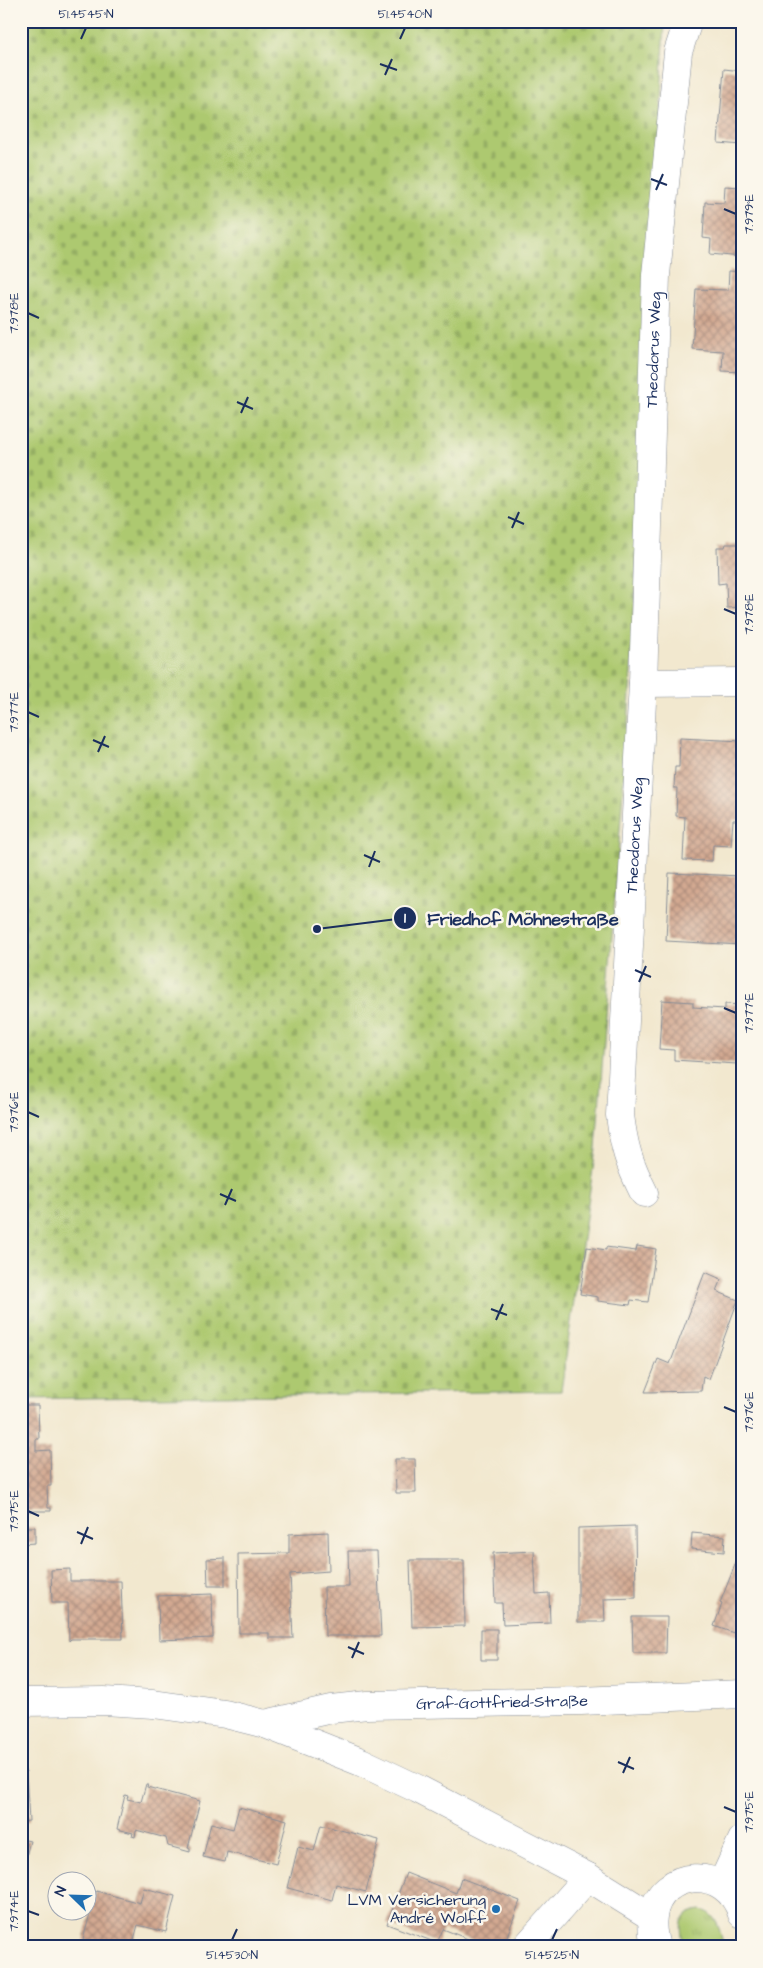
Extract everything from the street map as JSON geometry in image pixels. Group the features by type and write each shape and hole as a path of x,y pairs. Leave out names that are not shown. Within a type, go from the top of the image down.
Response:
{"street":[{"name":"Theodorus Weg","path":"644,1193 624,1147 620,1115 643,683 656,275 678,52 688,21"},
{"path":"643,683 742,682"},
{"name":"Graf-Gottfried-Straße","path":"265,1724 331,1709 367,1705 581,1701 742,1694"},
{"name":"Graf-Gottfried-Straße","path":"21,1702 104,1701 153,1704 225,1714 265,1724 361,1762 402,1781 588,1877 652,1917"},
{"path":"722,1884 742,1840"},
{"path":"526,1947 588,1877"},
{"path":"656,1947 652,1932 652,1917 658,1900 666,1890 685,1880 700,1878 722,1884 737,1900 742,1914"}],"green space":[{"path":"21,21 665,21 629,710 596,1148 561,1391 21,1399"},
{"path":"700,1910 711,1915 714,1919 724,1947 685,1947 681,1929 683,1919 692,1912"}],"building":[{"path":"724,69 742,71 742,145 718,143"},
{"path":"725,186 742,187 742,257 710,254 711,239 703,238 705,202 724,203"},
{"path":"729,271 742,272 742,372 722,371 723,351 692,349 696,289 728,290"},
{"path":"726,544 742,544 742,607 727,608 726,583 718,584 717,547 725,547"},
{"path":"680,738 742,741 742,820 733,820 731,846 713,845 712,861 683,860 685,817 676,816 677,788 674,788 675,767 679,767"},
{"path":"669,873 742,876 742,945 666,941"},
{"path":"662,1000 693,1002 693,1007 725,1009 725,1004 742,1005 742,1054 738,1054 737,1064 674,1060 674,1050 659,1049"},
{"path":"637,1246 656,1249 648,1302 631,1300 630,1305 598,1301 598,1297 580,1294 587,1247 606,1250 606,1247 636,1251"},
{"path":"705,1272 721,1279 716,1291 738,1300 709,1379 703,1376 701,1391 645,1392 658,1359 670,1364"},
{"path":"21,1405 38,1405 39,1439 36,1439 36,1451 50,1450 51,1486 47,1486 48,1508 51,1508 51,1511 21,1511"},
{"path":"395,1459 415,1459 416,1493 396,1493"},
{"path":"635,1526 636,1598 604,1599 605,1622 578,1622 578,1528"},
{"path":"21,1527 35,1527 35,1543 21,1544"},
{"path":"328,1532 329,1571 290,1574 293,1638 269,1638 269,1633 239,1633 238,1554 289,1553 289,1534"},
{"path":"692,1533 725,1536 724,1552 691,1549"},
{"path":"742,1547 742,1636 714,1626 722,1604 720,1603"},
{"path":"348,1551 377,1551 381,1636 325,1636 324,1587 349,1587"},
{"path":"534,1551 536,1594 549,1593 550,1623 503,1625 502,1603 495,1603 493,1553"},
{"path":"225,1558 225,1586 208,1586 207,1559"},
{"path":"410,1560 464,1560 465,1626 412,1627"},
{"path":"70,1569 70,1581 121,1581 123,1639 71,1639 69,1641 68,1603 52,1603 51,1570"},
{"path":"21,1594 24,1594 25,1642 21,1642"},
{"path":"212,1594 213,1638 159,1640 158,1596"},
{"path":"632,1617 667,1617 666,1653 633,1653"},
{"path":"481,1629 497,1629 497,1660 481,1660"},
{"path":"21,1771 26,1771 29,1821 21,1822"},
{"path":"146,1784 148,1784 147,1787 200,1801 188,1848 190,1852 168,1846 166,1838 136,1830 135,1837 132,1836 133,1833 117,1829 125,1795 128,1796 127,1799 141,1802"},
{"path":"239,1807 287,1820 276,1864 227,1852 225,1862 203,1857 211,1823 233,1829"},
{"path":"321,1825 379,1840 366,1892 336,1884 332,1900 288,1888 298,1847 314,1851"},
{"path":"21,1839 30,1841 22,1872 21,1872"},
{"path":"406,1873 456,1893 461,1878 520,1901 503,1947 488,1947 443,1929 437,1943 387,1924"},
{"path":"144,1888 175,1896 166,1932 138,1925 132,1947 110,1947 83,1940 88,1920 98,1920 98,1892 140,1903"}],"place":[{"name":"Friedhof Möhnestraße","path":"317,929"},
{"name":"LVM Versicherung André Wolff","path":"496,1909"}]}
